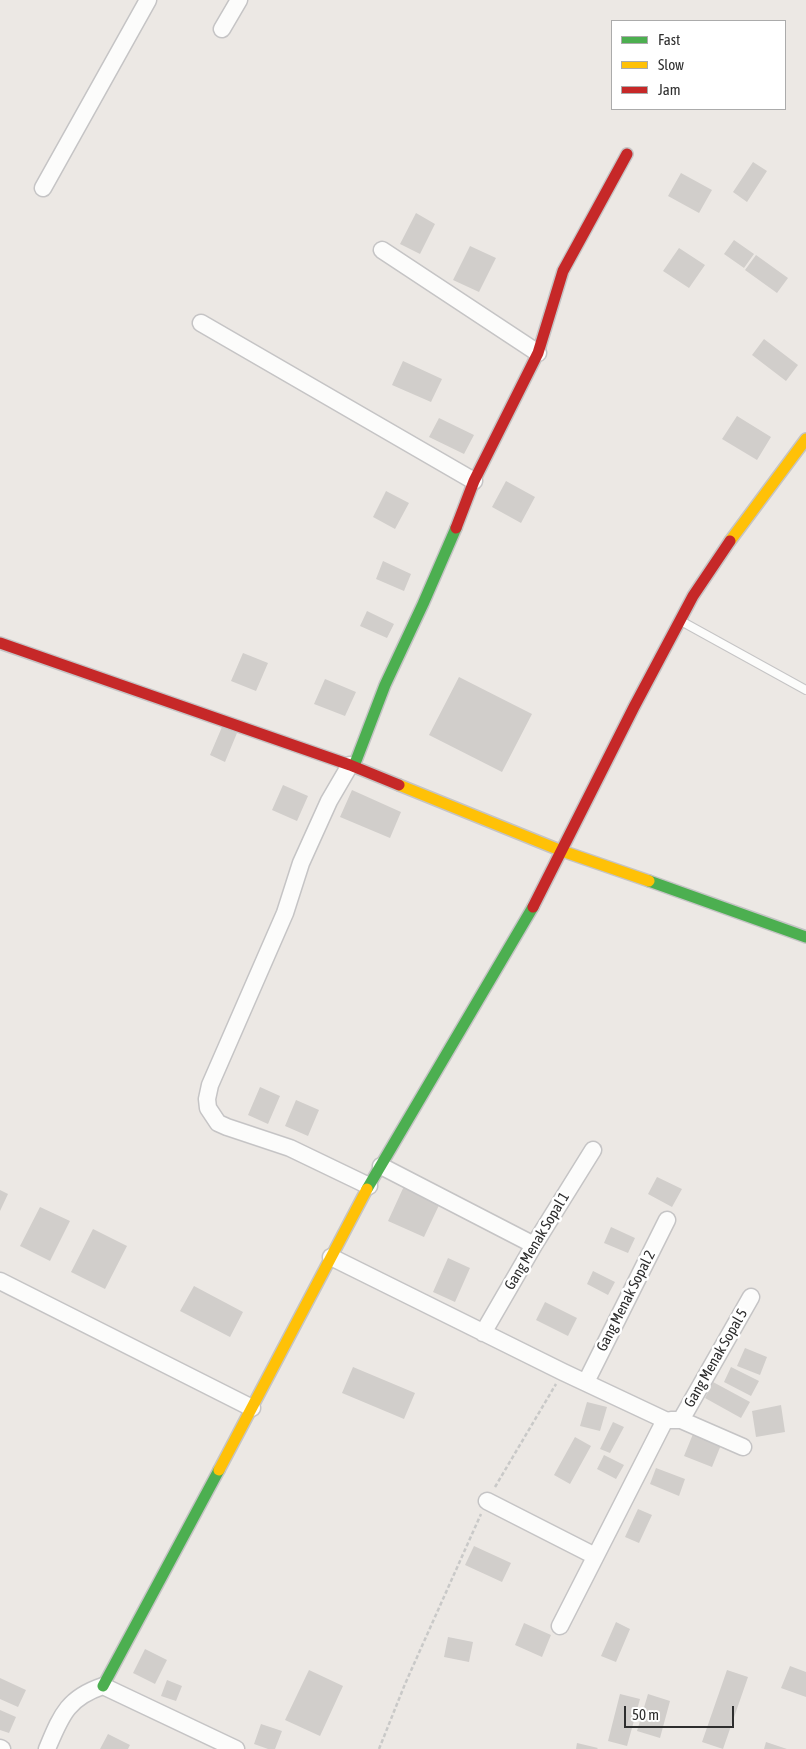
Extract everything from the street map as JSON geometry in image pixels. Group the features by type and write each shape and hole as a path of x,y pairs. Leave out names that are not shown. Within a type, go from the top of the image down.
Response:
{"street":[{"path":"43,188 148,0"},
{"path":"222,29 239,0"},
{"path":"369,1186 290,1148 218,1123 208,1108 207,1099 210,1085 285,913 301,863 329,801 354,763 385,685 423,604 474,481 538,353 563,271 627,154"},
{"path":"382,250 538,353"},
{"path":"201,323 474,481"},
{"path":"47,1749 58,1722 70,1704 86,1693 103,1686 141,1618 369,1186 526,922 679,620 713,565 806,439"},
{"path":"0,643 354,763 562,851 806,936"},
{"name":"Gang Menak Sopal 1","path":"483,1333 534,1245 593,1150"},
{"path":"381,1166 534,1245"},
{"name":"Gang Menak Sopal 2","path":"586,1382 666,1220"},
{"path":"331,1257 563,1372 673,1420 743,1447"},
{"path":"0,1281 252,1408"},
{"name":"Gang Menak Sopal 5","path":"560,1626 595,1556 673,1420 751,1297"},
{"path":"487,1501 595,1556"},
{"path":"103,1686 236,1749"}],"lane":[{"path":"679,620 806,690"}],"path":[{"path":"379,1749 405,1684 487,1501 563,1372"}],"building":[{"path":"753,162 767,171 747,202 733,192"},
{"path":"681,173 712,190 699,213 668,196"},
{"path":"416,213 435,224 420,254 400,244"},
{"path":"734,240 754,254 744,268 724,254"},
{"path":"470,246 496,258 479,292 453,280"},
{"path":"679,248 705,265 689,288 663,271"},
{"path":"756,255 788,278 777,293 745,270"},
{"path":"764,339 798,365 786,381 752,355"},
{"path":"403,361 442,379 431,402 392,385"},
{"path":"737,416 771,437 757,460 722,439"},
{"path":"439,418 474,435 464,454 429,437"},
{"path":"506,481 535,497 521,523 492,507"},
{"path":"386,491 409,503 395,529 373,517"},
{"path":"383,561 411,574 404,591 376,579"},
{"path":"367,611 394,624 387,638 360,626"},
{"path":"243,653 268,663 256,691 231,681"},
{"path":"459,677 532,714 502,772 429,735"},
{"path":"325,679 356,692 345,716 314,704"},
{"path":"222,727 237,733 225,762 210,755"},
{"path":"283,785 308,796 297,821 272,810"},
{"path":"352,790 401,812 390,838 340,817"},
{"path":"260,1087 280,1096 268,1124 248,1115"},
{"path":"296,1100 319,1110 308,1136 285,1126"},
{"path":"657,1177 682,1189 672,1207 648,1194"},
{"path":"405,1184 441,1201 424,1237 388,1221"},
{"path":"0,1190 8,1194 0,1211"},
{"path":"40,1207 70,1221 50,1261 20,1246"},
{"path":"611,1227 635,1238 628,1253 604,1243"},
{"path":"93,1229 127,1246 105,1289 71,1272"},
{"path":"448,1258 470,1268 455,1302 433,1292"},
{"path":"593,1271 615,1282 608,1295 587,1284"},
{"path":"194,1286 243,1312 230,1337 180,1311"},
{"path":"545,1302 577,1318 568,1336 536,1320"},
{"path":"745,1348 767,1357 760,1375 737,1366"},
{"path":"353,1367 415,1393 404,1419 342,1393"},
{"path":"731,1367 759,1381 751,1396 724,1382"},
{"path":"713,1382 750,1402 741,1418 705,1398"},
{"path":"587,1402 607,1407 600,1431 580,1426"},
{"path":"781,1405 785,1432 756,1437 752,1411"},
{"path":"613,1422 624,1427 610,1453 600,1449"},
{"path":"693,1434 721,1445 712,1467 684,1456"},
{"path":"575,1437 591,1446 570,1484 554,1475"},
{"path":"604,1455 624,1465 616,1479 597,1469"},
{"path":"656,1468 685,1479 679,1496 650,1484"},
{"path":"638,1509 652,1515 639,1543 625,1537"},
{"path":"474,1546 511,1563 502,1582 465,1565"},
{"path":"616,1622 630,1629 616,1662 601,1656"},
{"path":"524,1623 551,1635 542,1657 515,1645"},
{"path":"448,1637 473,1642 469,1662 444,1657"},
{"path":"145,1649 167,1660 155,1684 133,1673"},
{"path":"790,1666 806,1672 806,1697 781,1688"},
{"path":"309,1670 343,1686 320,1736 285,1720"},
{"path":"727,1670 748,1677 723,1749 702,1742"},
{"path":"0,1678 26,1690 18,1707 0,1699"},
{"path":"167,1680 182,1686 176,1701 161,1696"},
{"path":"620,1694 640,1699 627,1746 608,1741"},
{"path":"648,1694 670,1701 660,1738 637,1731"},
{"path":"0,1710 16,1717 9,1733 0,1730"},
{"path":"261,1724 282,1731 275,1749 268,1749 254,1744"},
{"path":"108,1734 130,1745 128,1749 100,1749"},
{"path":"766,1742 787,1749 764,1749"},
{"path":"577,1743 598,1748 576,1749"}],"traffic: fast":[{"path":"354,766 385,685 456,528"},
{"path":"649,881 806,937"},
{"path":"367,1189 533,907"},
{"path":"103,1686 219,1470"}],"traffic: slow":[{"path":"730,541 806,439"},
{"path":"399,785 562,851 649,881"},
{"path":"219,1470 367,1189"}],"traffic: jam":[{"path":"456,528 474,481 538,353 563,271 627,154"},
{"path":"533,907 634,707 693,596 730,541"},
{"path":"0,643 350,765 399,785"}]}
